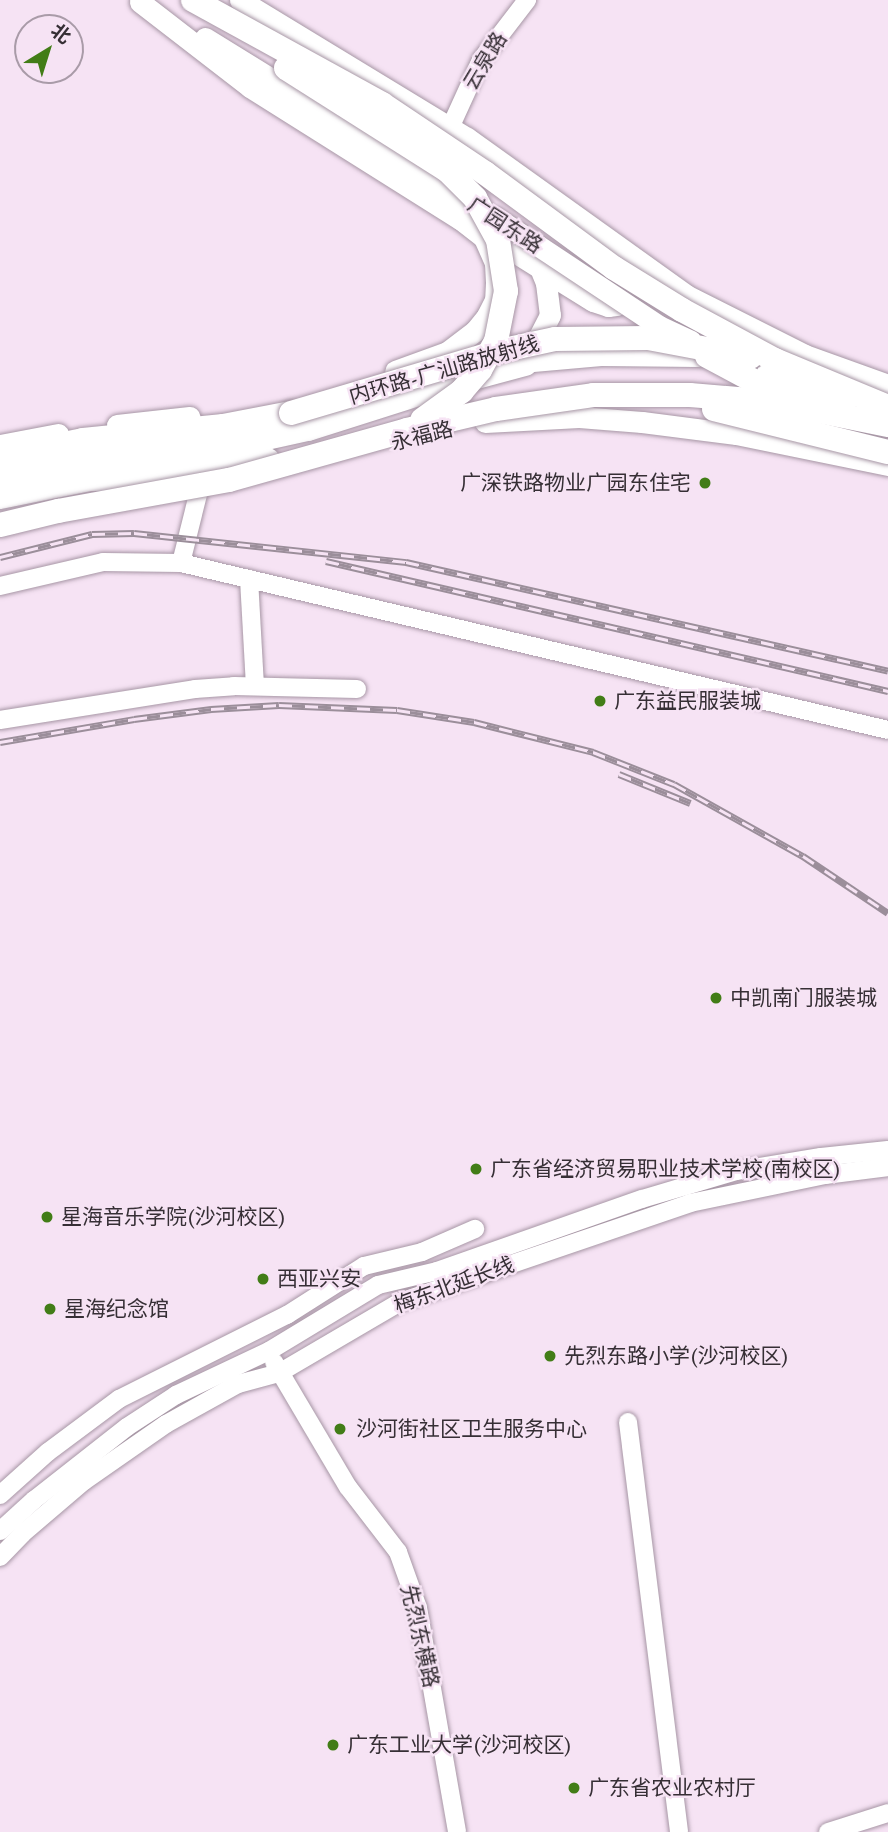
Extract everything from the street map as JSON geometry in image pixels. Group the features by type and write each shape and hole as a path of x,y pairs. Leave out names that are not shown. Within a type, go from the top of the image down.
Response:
{"highway":[{"path":"182,0 225,31 440,164 469,189 491,222 498,240 505,277 505,303 496,341 485,363 462,391 418,426"},
{"path":"193,0 382,104 485,173 614,268 682,310 787,365 888,407"},
{"path":"659,326 785,397 888,437"},
{"name":"内环路-广汕路放射线","path":"0,457 83,440 259,420 318,407 470,359 555,339 620,336 680,342 888,391"},
{"path":"0,478 59,465 239,444 334,421 447,385 525,364"},
{"path":"0,525 58,511 229,480 418,426 517,405 593,395 643,394 774,402 888,423"},
{"path":"116,478 168,475 252,463 519,404 616,397 711,408 888,452"}],"main road":[{"path":"240,0 458,133 686,295 839,370 888,385"},
{"path":"138,1 258,93 593,301 608,306 616,305 625,293 621,284 290,30"},
{"name":"广园东路","path":"138,1 285,85 659,326 801,391 888,423"},
{"path":"458,133 511,202"},
{"path":"0,445 71,432 220,414 287,402 354,385 447,352 475,331 495,300 495,262 491,250 484,238 460,219"},
{"path":"525,364 550,315 550,300 540,268"},
{"path":"424,361 525,364 601,355 643,354 839,370"},
{"name":"永福路","path":"0,498 63,484 116,478 200,486 236,485 450,428 529,418 589,417 690,427 888,464"}],"street":[{"name":"云泉路","path":"458,133 481,60 527,0"},
{"path":"181,564 200,486"},
{"path":"0,586 103,562 181,564 888,730"},
{"path":"249,579 255,686"},
{"path":"0,720 195,689 255,686 357,689"},
{"name":"梅东北延长线","path":"0,1531 127,1427 177,1395 270,1351 378,1285 437,1271 523,1240 736,1171 821,1157 888,1150"},
{"name":"梅东北延长线","path":"0,1557 84,1481 166,1424 238,1384 279,1373 400,1302 690,1203 825,1175 888,1167"},
{"path":"0,1494 48,1452 119,1399 287,1315 364,1265 422,1252 475,1229"},
{"path":"523,1240 530,1257"},
{"path":"364,1265 378,1285"},
{"name":"先烈东横路","path":"270,1351 279,1373 348,1487 398,1552 418,1608 457,1832"},
{"path":"628,1422 679,1832"},
{"path":"828,1832 888,1813"}],"railway":[{"path":"0,557 92,534 134,533 406,562 888,671"},
{"path":"326,561 888,691"},
{"path":"0,742 134,719 211,709 279,705 397,710 474,722 593,752 674,784 803,856 888,913"},
{"path":"619,774 690,803"}],"place":[{"name":"广深铁路物业广园东住宅","path":"705,483"},
{"name":"广东益民服装城","path":"600,701"},
{"name":"中凯南门服装城","path":"716,998"},
{"name":"广东省经济贸易职业技术学校(南校区)","path":"476,1169"},
{"name":"星海音乐学院(沙河校区)","path":"47,1217"},
{"name":"西亚兴安","path":"263,1279"},
{"name":"星海纪念馆","path":"50,1309"},
{"name":"先烈东路小学(沙河校区)","path":"550,1356"},
{"name":"沙河街社区卫生服务中心","path":"340,1429"},
{"name":"广东工业大学(沙河校区)","path":"333,1745"},
{"name":"广东省农业农村厅","path":"574,1788"}]}
